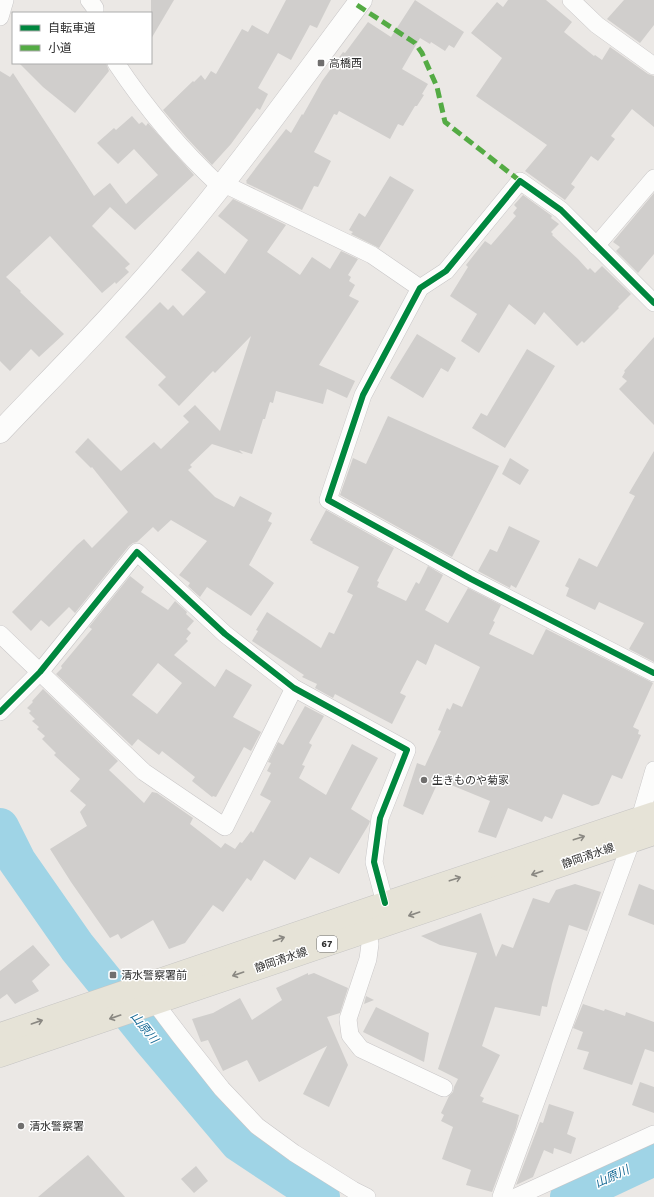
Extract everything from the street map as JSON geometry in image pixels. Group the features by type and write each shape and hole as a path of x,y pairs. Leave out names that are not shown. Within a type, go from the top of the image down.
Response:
{"main road":[{"name":"静岡清水線","path":"0,1056 150,994 385,902 649,821"},
{"name":"静岡清水線","path":"0,1034 150,994 368,930 632,841 649,821"}],"street":[{"path":"0,18 5,0"},
{"path":"89,0 95,8 96,12"},
{"path":"0,432 91,336 168,251 222,185 361,0"},
{"path":"571,0 597,25 654,66"},
{"path":"117,64 180,147 204,171 222,185 372,255 420,288"},
{"path":"596,246 654,178"},
{"path":"654,303 560,210 520,181 446,271 420,288 362,395 328,500 471,579 654,673"},
{"path":"0,712 40,672 137,552 226,634 294,688 407,750 380,818 374,862 385,902"},
{"path":"0,634 144,772 225,827 294,688"},
{"path":"649,821 654,770"},
{"path":"501,1197 632,841"},
{"path":"368,930 370,944 368,959 348,1019 350,1035 361,1049 444,1088"},
{"path":"150,994 222,1089 257,1126 294,1153 353,1190 367,1197"},
{"path":"516,1197 654,1134"}],"building":[{"path":"151,0 174,0 152,37"},
{"path":"286,0 331,0 317,28 310,25 291,60 278,53 258,88 268,94 260,110 257,108 231,144 212,165 163,110 201,75 205,80 211,71 216,74 242,29 248,32 252,25 268,34"},
{"path":"415,0 464,32 454,48 449,45 445,51 431,42 430,44 420,38 402,69 428,84 422,94 424,95 417,106 415,106 403,126 398,124 390,139 339,111 337,115 334,114 314,152 331,161 318,187 314,186 302,210 246,183 286,129 291,133 322,81 343,52 345,53 368,22 391,37"},
{"path":"508,0 546,0 572,22 564,32 594,56 595,55 602,60 610,47 648,74 654,76 654,127 632,109 611,136 615,139 598,161 591,156 571,184 575,187 565,200 525,171 547,145 476,96 502,58 471,33 497,2 503,7"},
{"path":"624,0 654,0 654,25 640,43 607,19"},
{"path":"20,64 106,64 109,71 75,113 43,87"},
{"path":"0,71 10,77 13,73 94,196 110,183 126,204 158,175 134,149 118,164 97,143 114,128 116,130 132,116 139,124 142,122 146,126 148,123 194,175 135,230 110,207 92,226 130,264 125,268 129,272 116,284 115,282 102,293 50,236 6,277 64,334 39,357 31,349 10,371 0,361"},
{"path":"390,176 414,190 379,248 351,234 353,232 349,230 359,213 365,217"},
{"path":"654,193 654,254 638,273 616,251 620,247 613,242"},
{"path":"523,195 552,216 551,218 559,224 551,232 553,234 552,235 588,270 590,268 595,273 602,266 631,294 584,343 582,341 577,346 544,312 535,325 509,304 479,353 461,341 477,314 450,296 468,267 466,265 485,241 491,245 516,216 513,213 517,208 514,205"},
{"path":"233,199 286,225 267,252 300,275 312,257 330,269 341,251 358,259 348,275 351,277 349,281 355,285 349,296 359,301 319,365 355,381 347,398 327,389 323,404 276,391 273,403 270,402 265,419 263,419 252,454 239,450 243,454 212,444 190,465 192,467 188,470 215,497 234,507 240,496 272,513 268,521 272,523 249,565 274,583 251,616 207,587 200,597 188,586 190,583 179,575 207,541 171,520 158,532 153,527 137,542 129,546 75,613 69,607 49,627 41,620 31,631 12,612 77,545 84,539 92,548 128,512 92,467 91,468 75,452 88,438 121,471 154,442 161,449 189,422 183,416 195,405 220,431 251,336 215,373 213,371 179,406 158,385 166,377 125,337 160,302 168,310 173,305 183,316 206,292 181,270 198,251 225,274 248,240 218,216"},
{"path":"417,334 456,358 448,372 441,368 423,398 390,378"},
{"path":"654,337 654,425 619,389 627,381 622,377 625,372 624,371"},
{"path":"527,349 555,366 505,448 472,428 481,413 487,416"},
{"path":"388,416 499,466 452,557 340,495 353,458 366,464"},
{"path":"654,451 654,662 629,649 644,623 599,602 595,610 566,596 569,588 565,586 579,558 597,567 635,496 629,493"},
{"path":"510,458 529,470 520,485 502,474"},
{"path":"326,510 394,548 377,581 379,582 377,587 406,601 416,582 419,584 428,566 443,575 425,610 448,623 468,588 501,605 493,621 495,622 489,634 533,655 546,629 653,683 633,727 639,730 638,734 641,735 622,779 612,775 599,804 592,806 563,794 552,819 545,816 542,822 508,808 496,838 478,832 490,801 439,780 423,815 403,806 417,763 425,766 441,731 438,730 447,708 450,710 453,703 462,707 480,667 435,644 426,665 417,660 400,693 406,696 392,724 335,694 333,698 315,688 317,684 302,677 304,675 252,641 258,631 256,630 267,612 321,648 329,632 334,634 353,595 347,592 359,567 312,543 313,542 310,540"},
{"path":"509,526 540,541 516,588 511,585 510,588 478,571 490,549 497,552"},
{"path":"130,576 144,587 141,592 168,610 175,601 194,621 187,629 191,633 186,639 188,641 174,655 215,687 226,669 252,685 233,717 261,732 251,751 244,747 216,797 212,797 192,781 195,777 162,751 159,755 138,739 132,746 56,674 92,629 89,627","holes":["158,663 182,683 157,714 132,695"]},
{"path":"43,689 118,761 109,770 144,803 152,792 157,793 193,818 190,824 221,848 225,843 235,849 240,842 242,843 251,831 253,833 271,801 260,795 271,773 267,771 271,763 268,762 278,742 283,745 305,706 324,716 309,743 312,745 302,765 305,766 299,778 326,795 352,744 378,758 351,809 370,821 369,824 339,874 310,857 295,880 264,860 251,881 247,878 223,912 213,905 185,943 169,949 153,920 121,939 118,934 110,938 50,849 87,826 80,812 86,805 70,791 80,779 54,755 56,753 42,739 45,736 37,729 39,727 32,721 35,719 29,713 31,711 27,708"},
{"path":"575,884 601,892 587,931 569,925 547,1007 542,1006 540,1016 495,1007 482,1046 500,1055 480,1096 484,1098 482,1102 519,1115 516,1128 492,1192 466,1185 471,1170 442,1159 453,1127 441,1121 444,1115 441,1113 449,1096 453,1092 458,1079 438,1069 477,953 440,945 421,936 481,913 496,957 502,944 513,948 533,898 549,903 556,890"},
{"path":"639,884 654,890 654,925 628,915"},
{"path":"33,945 50,965 32,981 39,991 15,1004 7,994 0,999 0,971"},
{"path":"308,973 308,975 314,973 348,988 340,1013 327,1017 348,1065 329,1107 303,1094 327,1046 259,1082 247,1060 223,1071 208,1040 201,1042 192,1019 213,1013 240,998 252,1020 282,1000 276,988"},
{"path":"366,996 374,1000 364,1004"},
{"path":"583,1004 604,1011 605,1009 625,1016 626,1012 654,1022 654,1052 645,1049 632,1085 583,1069 589,1052 577,1049 583,1032 573,1028"},
{"path":"376,1007 429,1033 424,1062 363,1032"},
{"path":"640,1082 654,1087 654,1113 632,1105"},
{"path":"549,1104 574,1112 567,1134 576,1138 571,1154 554,1148 553,1154 544,1150 533,1177 516,1185 540,1122 543,1123"},
{"path":"88,1155 125,1197 38,1197"},
{"path":"196,1166 208,1181 194,1193 181,1179"}],"waterway":[{"name":"山原川","path":"0,827 17,861 77,947 152,1040 239,1143 321,1197"},
{"name":"山原川","path":"569,1197 654,1157"}],"marked path":[{"path":"357,5 415,43 422,53 437,87 445,122 520,181"}],"cycle path":[{"path":"654,303 561,210 520,181 446,271 420,288 363,395 328,500 471,579 654,673"},
{"path":"0,712 40,672 137,552 225,634 294,688 407,750 380,818 374,862 385,903"}],"place":[{"name":"高橋西","path":"321,63"},
{"name":"生きものや菊家","path":"424,780"},
{"name":"清水警察署前","path":"113,975"},
{"name":"清水警察署","path":"21,1126"}]}
